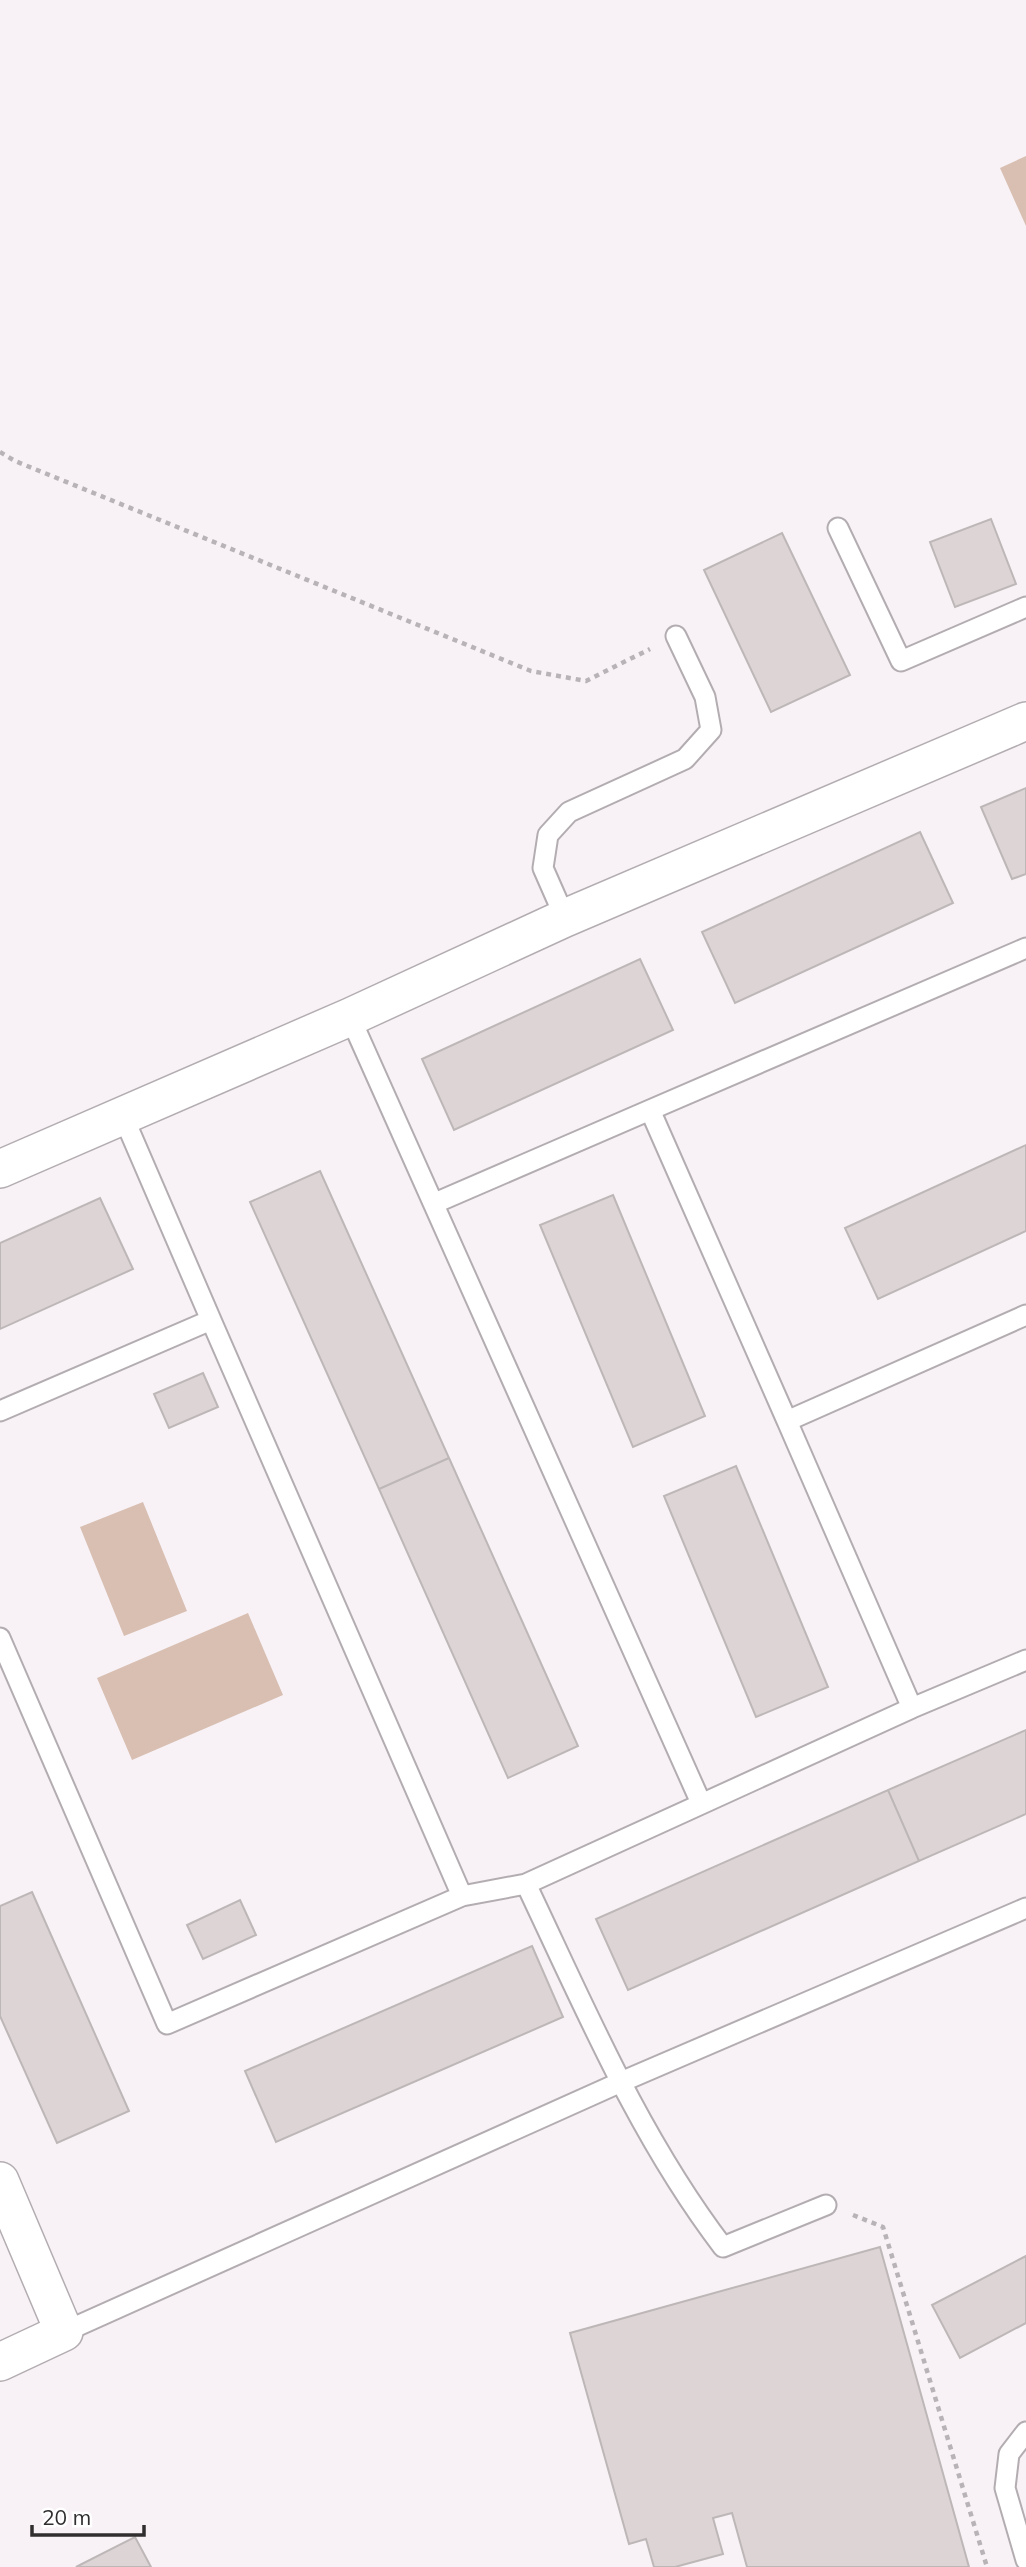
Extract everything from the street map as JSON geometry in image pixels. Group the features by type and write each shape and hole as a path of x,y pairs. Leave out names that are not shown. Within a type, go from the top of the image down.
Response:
{"street":[{"path":"0,1169 350,1017 565,918 1026,721"},
{"path":"0,2181 64,2332 0,2362"}],"lane":[{"path":"838,528 901,661 1026,607"},
{"path":"565,918 544,868 548,835 569,812 685,759 711,730 705,697 676,636"},
{"path":"435,1203 1026,948"},
{"path":"350,1017 701,1803"},
{"path":"650,1110 912,1708"},
{"path":"123,1116 462,1896"},
{"path":"787,1421 1026,1315"},
{"path":"0,1411 211,1320"},
{"path":"0,1637 167,2024 462,1896 526,1884 912,1708 1026,1660"},
{"path":"526,1884 621,2082 692,2207 723,2247 826,2205"},
{"path":"64,2332 621,2082 1026,1908"},
{"path":"1026,2432 1009,2454 1005,2488 1026,2560"}],"path":[{"path":"0,452 15,461 531,671 586,681 676,636"},
{"path":"826,2205 883,2227 987,2567"}],"shaded area":[{"path":"1026,156 1026,226 1000,168"},
{"path":"143,1502 187,1611 124,1636 80,1527"},
{"path":"248,1613 283,1695 132,1760 97,1678"}],"building":[{"path":"991,519 1016,584 955,607 930,542"},
{"path":"782,533 850,675 771,712 704,570"},
{"path":"1026,788 1026,874 1012,879 981,807"},
{"path":"920,832 953,903 735,1003 702,932"},
{"path":"640,959 673,1030 454,1130 422,1059"},
{"path":"1026,1145 1026,1231 878,1299 845,1228"},
{"path":"320,1171 449,1458 379,1489 250,1202"},
{"path":"613,1195 705,1416 633,1447 540,1225"},
{"path":"100,1198 133,1269 0,1329 0,1243"},
{"path":"203,1373 218,1407 169,1428 154,1394"},
{"path":"449,1458 578,1746 508,1778 379,1489"},
{"path":"736,1466 828,1687 756,1717 664,1496"},
{"path":"1026,1730 1026,1814 919,1861 888,1790"},
{"path":"888,1790 919,1861 628,1990 596,1919"},
{"path":"32,1892 129,2111 57,2143 0,2016 0,1906"},
{"path":"240,1900 256,1935 203,1959 187,1925"},
{"path":"532,1946 563,2017 276,2142 245,2071"},
{"path":"880,2247 969,2567 747,2567 732,2513 713,2518 723,2554 675,2567 654,2567 646,2539 629,2544 570,2333"},
{"path":"1026,2256 1026,2323 960,2358 932,2305"},
{"path":"135,2537 151,2567 76,2567"}]}
